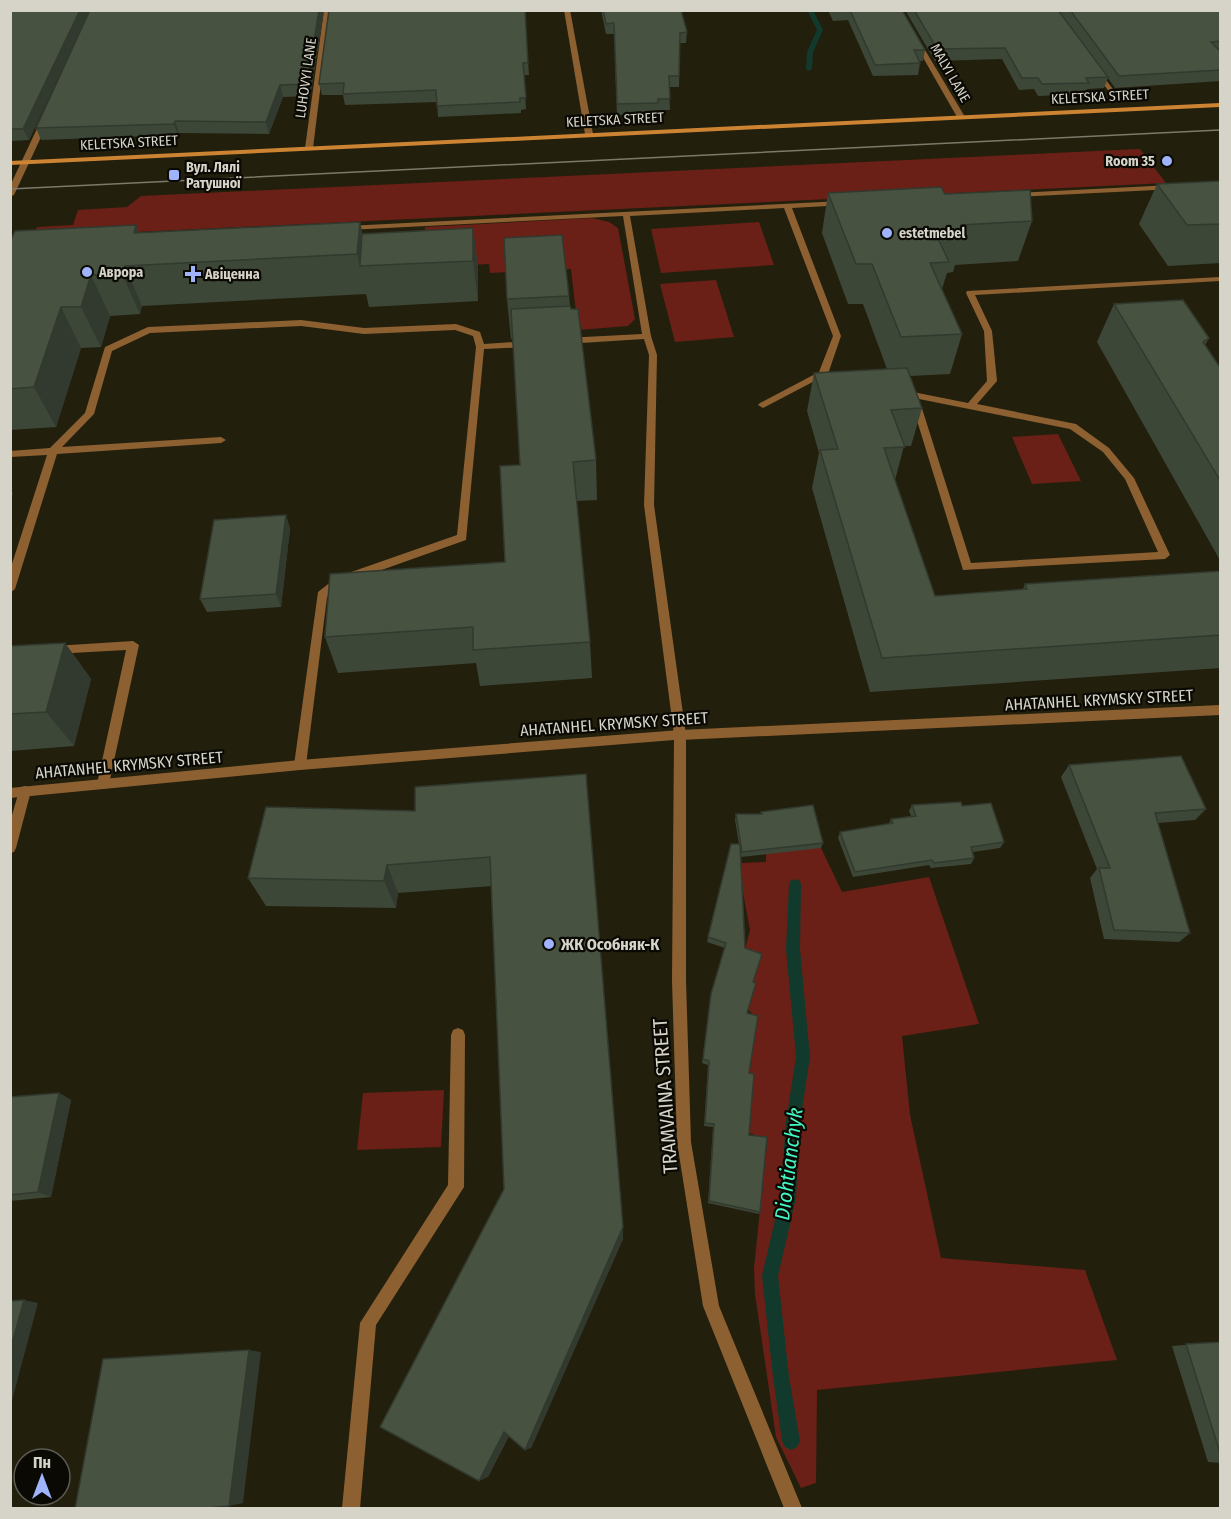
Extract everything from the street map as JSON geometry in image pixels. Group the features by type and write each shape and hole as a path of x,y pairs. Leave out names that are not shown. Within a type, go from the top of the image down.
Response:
{"main road":[{"name":"KELETSKA STREET","path":"10,163 1221,105"}],"street":[{"name":"LUHOVYI LANE","path":"309,148 327,10"},
{"path":"567,10 589,134"},
{"name":"MALYI LANE","path":"910,30 962,117"},
{"path":"1090,63 1116,97"},
{"path":"10,195 48,115"},
{"path":"1009,195 1185,186"},
{"path":"342,228 857,203"},
{"path":"787,206 837,336 823,374"},
{"name":"TRAMVAINA STREET","path":"626,213 647,336 653,355 649,505 680,735 679,971 684,1142 711,1306 793,1509"},
{"path":"971,405 992,381 988,331 970,293 1221,279"},
{"path":"10,589 53,451 89,414 108,349 148,330 301,323 364,331 456,327 477,334 480,347 462,537 341,580 322,595 300,765"},
{"path":"555,342 647,336"},
{"path":"480,347 543,343"},
{"path":"763,405 823,374 834,376"},
{"path":"891,390 1073,426 1106,450 1129,478 1165,555 967,567 914,396"},
{"path":"10,454 221,440"},
{"path":"44,651 133,645 103,784"},
{"name":"AHATANHEL KRYMSKY STREET","path":"10,793 300,765 680,735 1221,710"},
{"path":"10,848 25,791"},
{"path":"351,1509 368,1323 456,1187 458,1035"}],"shaded area":[{"path":"1140,149 1166,183 33,237 37,227 73,225 78,210 127,207 141,196"},
{"path":"592,218 609,222 618,228 635,319 628,326 578,330 571,269 490,273 489,264 432,267 432,254 424,253 425,227"},
{"path":"759,222 774,265 661,273 651,229"},
{"path":"716,280 734,337 675,342 660,284"},
{"path":"1058,434 1081,481 1032,484 1012,437"},
{"path":"766,846 821,848 842,892 929,877 979,1024 902,1036 910,1115 941,1258 1085,1270 1117,1360 817,1390 816,1483 801,1488 776,1437 755,1294 754,1268 767,1141 746,1131 745,1073 757,1020 748,1009 754,988 744,953 750,930 740,877 742,863 766,862"},
{"path":"444,1090 441,1147 357,1150 363,1093"}],"building":[{"path":"10,10 80,10 23,129 10,129"},
{"path":"90,10 319,10 307,84 280,85 266,122 175,121 174,124 36,128"},
{"path":"329,10 525,10 528,63 523,63 526,98 520,98 520,102 437,106 436,90 343,94 344,83 319,84"},
{"path":"603,10 681,10 687,32 680,33 679,76 669,76 670,99 658,99 658,103 617,104 614,23 606,24"},
{"path":"850,10 902,10 925,50 914,50 920,63 875,65"},
{"path":"914,10 1058,10 1108,77 1086,78 1089,83 1042,84 1038,78 1022,78 1005,48 937,49"},
{"path":"1070,10 1221,10 1221,41 1211,42 1221,52 1221,70 1119,76"},
{"path":"1221,181 1221,224 1187,225 1157,184"},
{"path":"941,187 945,194 1030,190 1032,221 961,225 964,232 936,234 949,262 930,263 962,334 901,337 872,264 856,264 828,193"},
{"path":"360,222 357,254 125,266 122,274 91,275 81,307 61,307 34,387 10,389 10,242 15,231 136,225 134,233"},
{"path":"473,228 473,261 360,266 362,234"},
{"path":"562,235 569,296 507,299 504,238"},
{"path":"1183,300 1209,338 1203,342 1221,369 1221,482 1114,304"},
{"path":"570,306 571,309 578,309 596,460 573,462 590,642 473,650 473,627 325,637 330,574 505,562 500,466 520,465 511,309"},
{"path":"907,368 922,408 891,410 905,447 884,448 935,596 1027,589 1025,584 1221,571 1221,635 882,658 820,450 838,449 814,373"},
{"path":"286,515 276,594 200,599 214,520"},
{"path":"65,643 46,712 10,714 10,646"},
{"path":"1181,756 1206,809 1155,813 1190,933 1114,930 1099,868 1110,868 1069,765"},
{"path":"586,774 623,1227 525,1450 504,1432 479,1481 380,1427 504,1189 490,857 387,865 384,881 248,878 266,807 415,811 415,787"},
{"path":"961,802 962,806 991,803 1004,842 971,847 974,858 934,863 932,860 855,872 840,832 893,823 891,819 916,816 912,805"},
{"path":"813,805 823,843 742,852 736,814 762,814 761,812"},
{"path":"731,844 740,844 745,948 762,954 753,982 756,983 747,1013 758,1016 749,1073 754,1074 749,1135 767,1137 760,1212 709,1201 714,1124 705,1123 709,1061 703,1059 711,994 726,943 708,937"},
{"path":"59,1093 38,1192 10,1195 10,1097"},
{"path":"24,1300 10,1351 10,1301"},
{"path":"1221,1342 1221,1456 1186,1344"},
{"path":"249,1350 229,1506 196,1509 75,1509 103,1359"}],"waterway":[{"name":"Diohtianchyk","path":"809,69 810,52 820,30 810,10"},
{"name":"Diohtianchyk","path":"791,1441 781,1377 770,1276 788,1198 793,1122 803,1057 793,949 795,885"}],"tram line":[{"path":"10,189 1220,130"}],"place":[{"name":"Room 35","path":"1167,161"},
{"name":"Вул. Лялі Ратушної","path":"174,175"},
{"name":"estetmebel","path":"887,233"},
{"name":"Аврора","path":"87,272"},
{"name":"Авіценна","path":"193,274"},
{"name":"ЖК Особняк-К","path":"549,944"}]}
